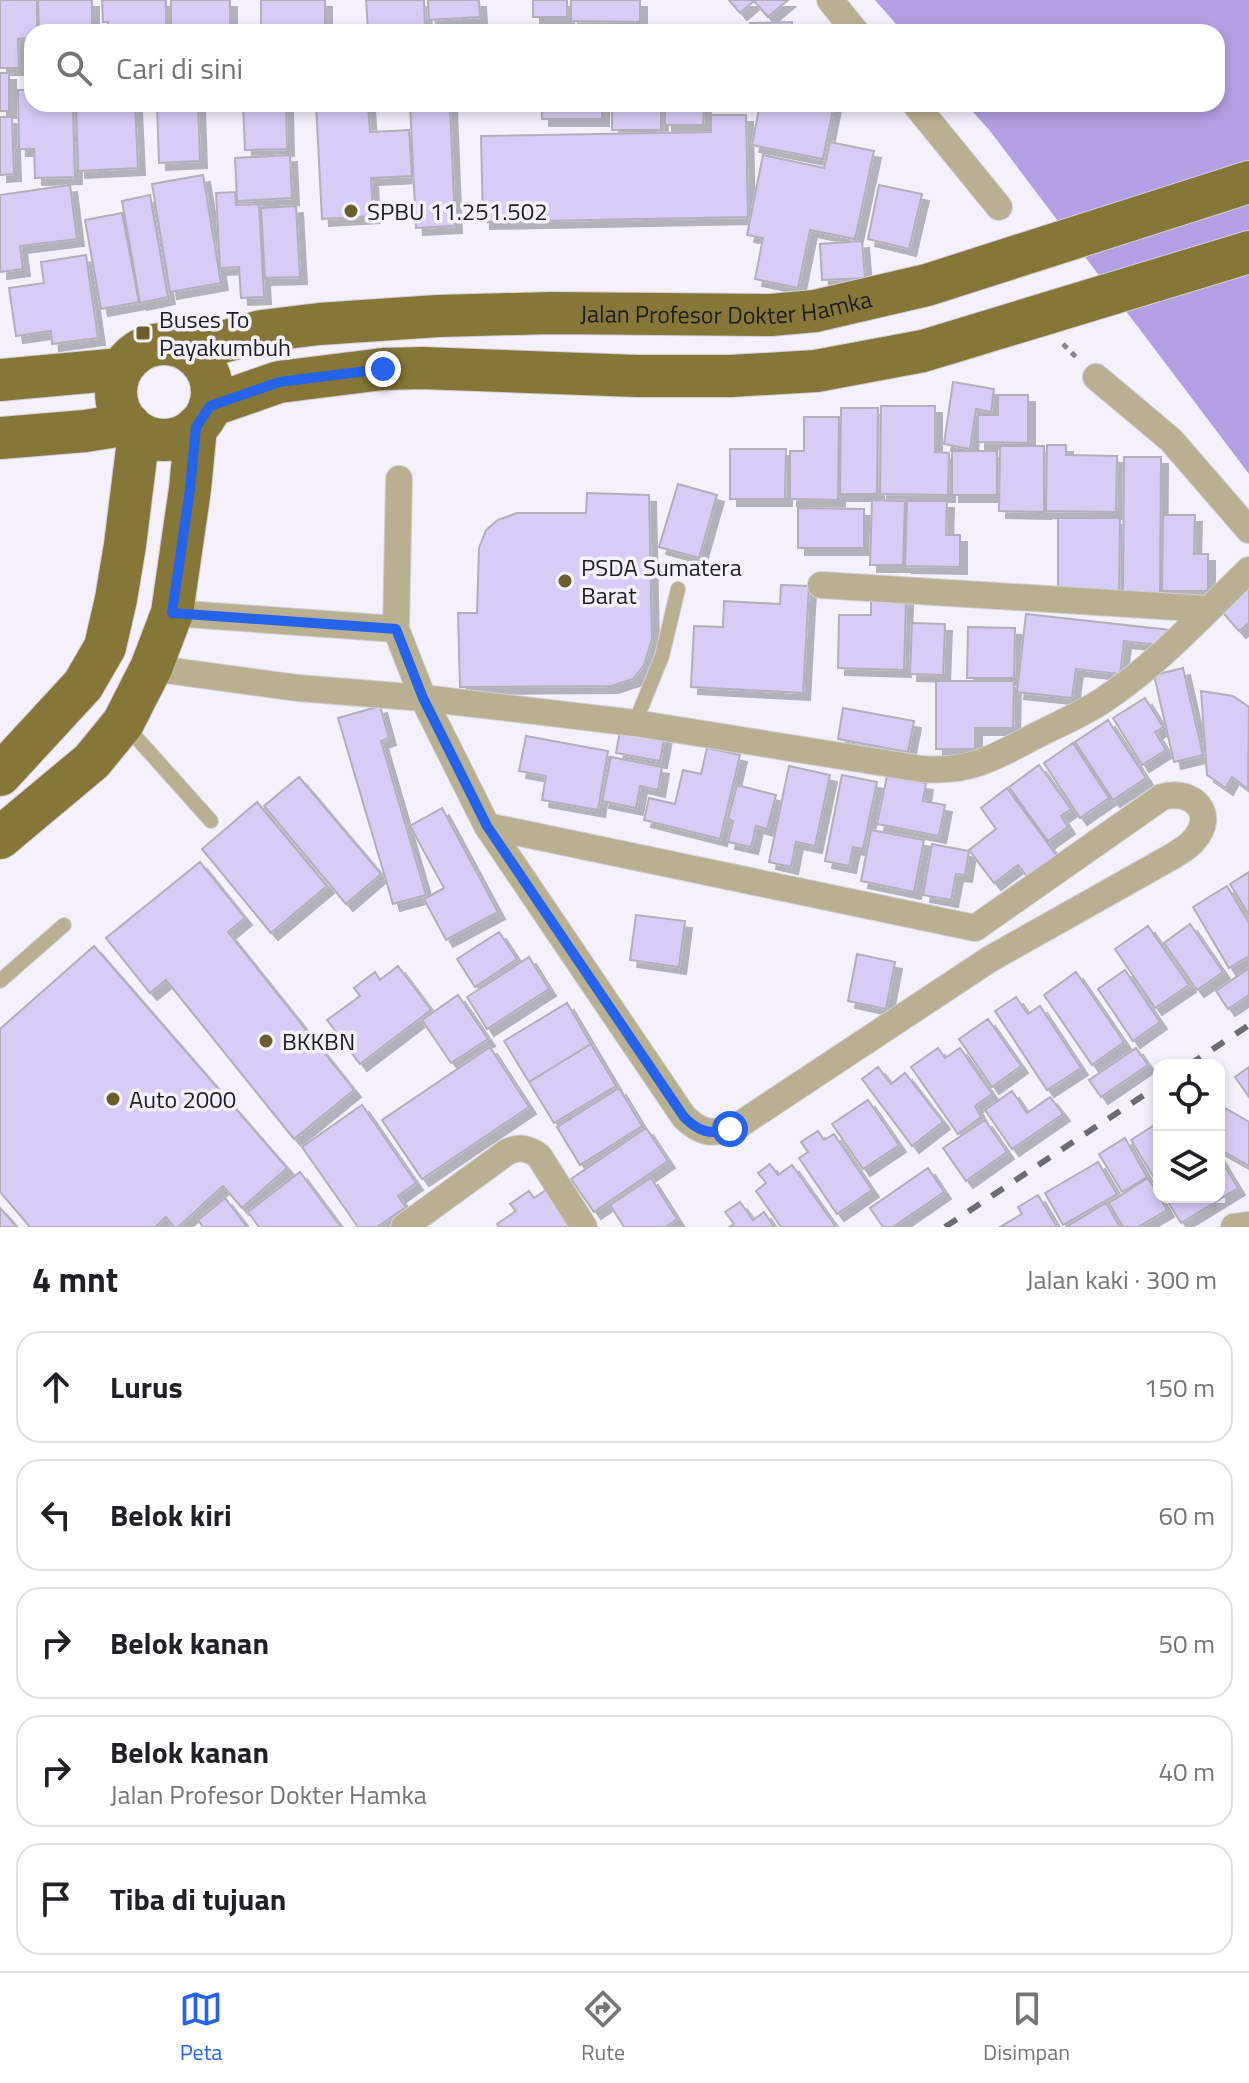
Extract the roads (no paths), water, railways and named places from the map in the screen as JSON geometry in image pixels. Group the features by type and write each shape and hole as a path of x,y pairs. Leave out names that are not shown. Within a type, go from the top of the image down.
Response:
{"main road":[{"name":"Jalan Profesor Dokter Hamka","path":"190,351 262,331 438,316 551,313 771,315 815,311 927,285 1249,182"},
{"path":"0,838 92,761 123,723 151,668 172,613 190,489 203,416 211,381 200,359 190,351 178,346 152,345 140,350 121,369 116,399 121,414 134,428 158,440 179,437 203,416 279,382 383,369 637,376 731,376 816,371 923,351 1249,252"},
{"path":"0,380 121,369"},
{"path":"0,438 134,428"},
{"path":"0,775 83,685 105,647 125,545 134,428"}],"street":[{"path":"830,0 850,24"},
{"path":"922,112 999,207"},
{"path":"1096,377 1171,440 1249,530"},
{"path":"399,479 396,629 423,698 487,826 684,1117 696,1128 708,1133 736,1127 990,959 1181,850 1194,840 1203,815 1199,804 1185,795 1162,797 975,928 487,826"},
{"path":"151,668 298,688 423,698 635,723 922,769 964,769 995,757 1101,702 1149,667 1249,570"},
{"path":"821,585 1208,609"},
{"path":"172,613 396,629"},
{"path":"975,928 990,959"},
{"path":"404,1227 507,1152 519,1148 529,1149 539,1156 584,1227"},
{"path":"1234,1227 1249,1225"}],"lane":[{"path":"635,723 662,656 678,589"},
{"path":"123,723 211,821"},
{"path":"0,981 64,925"}],"railway":[{"path":"1198,1059 1249,1025"},
{"path":"945,1227 1153,1089"}],"place":[{"name":"SPBU 11.251.502","path":"351,211"},
{"name":"Buses To Payakumbuh","path":"143,333"},
{"name":"PSDA Sumatera Barat","path":"565,581"},
{"name":"BKKBN","path":"266,1041"},
{"name":"Auto 2000","path":"113,1099"}]}
